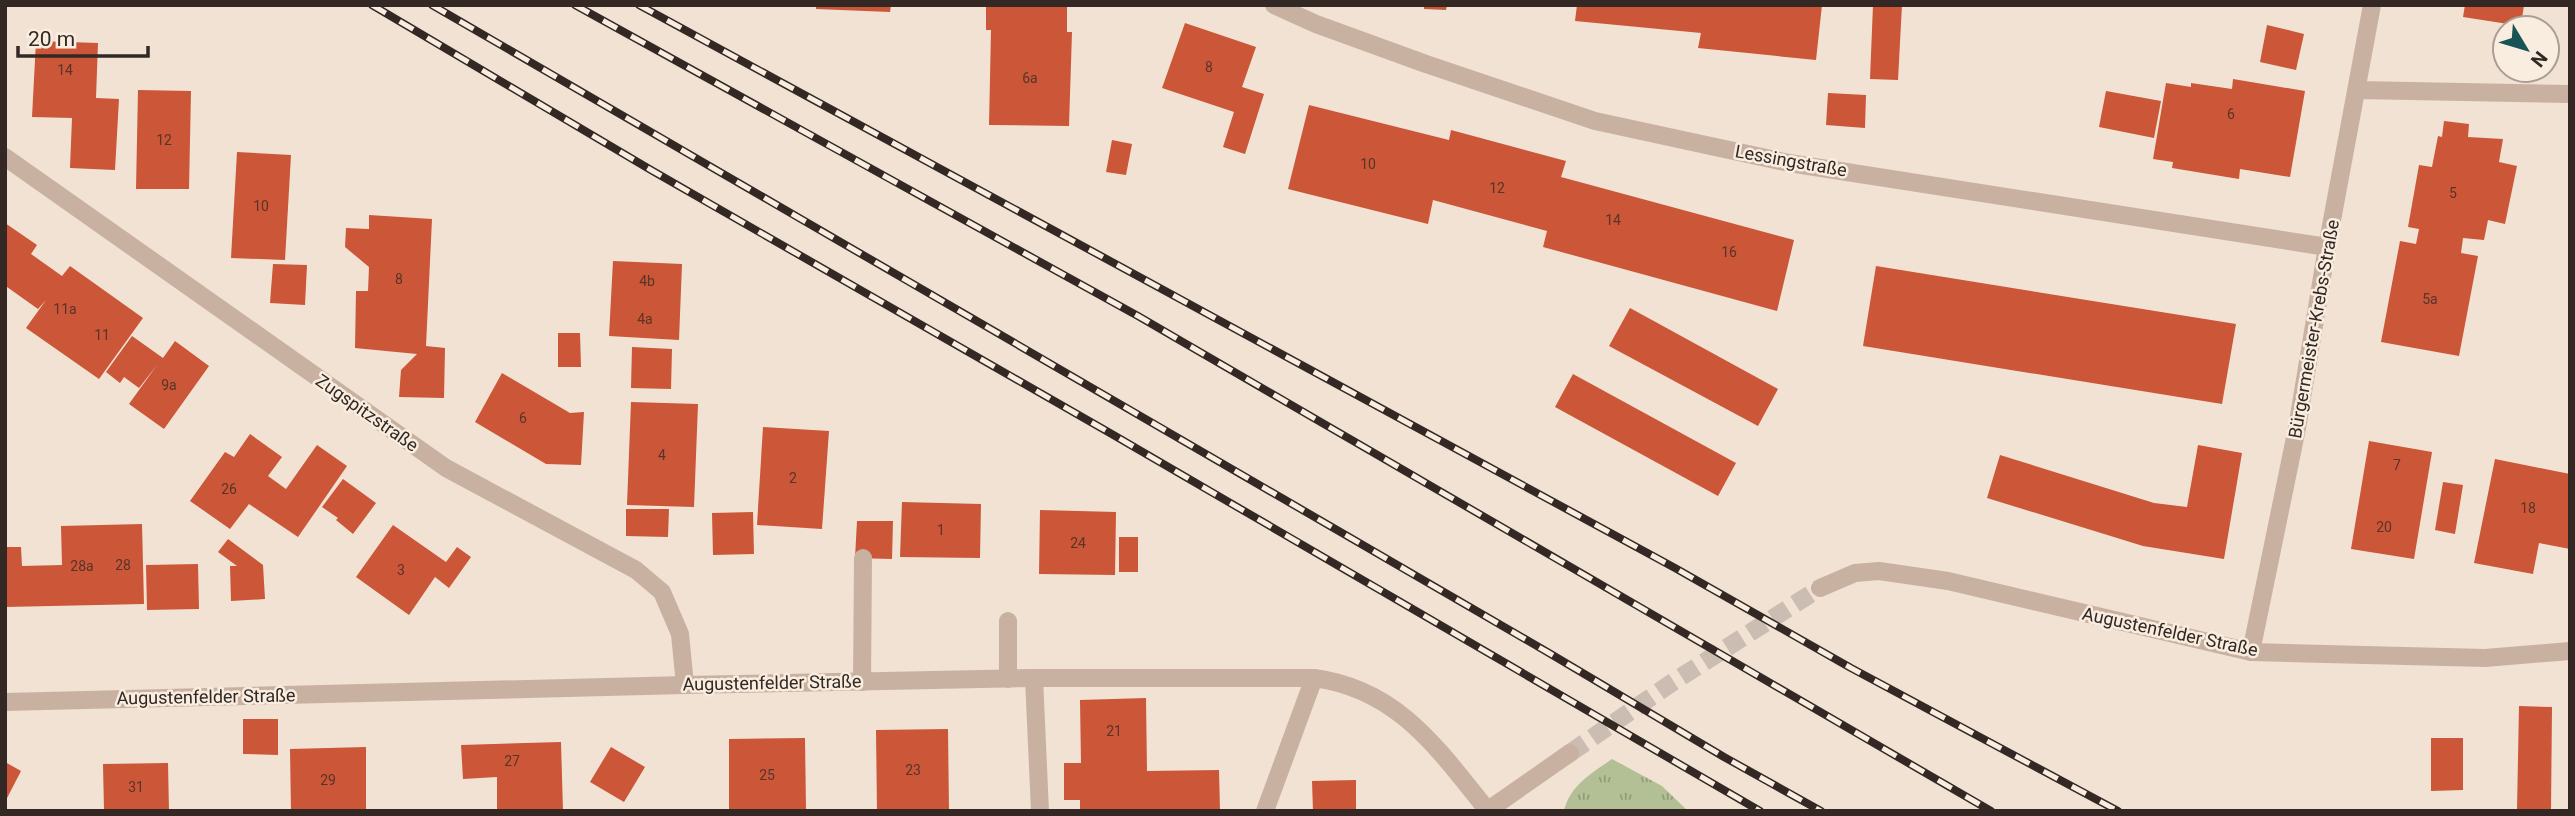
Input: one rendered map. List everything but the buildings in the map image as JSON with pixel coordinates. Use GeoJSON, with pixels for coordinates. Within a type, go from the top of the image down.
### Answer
{"type":"FeatureCollection","features":[{"type":"Feature","properties":{"kind":"street","name":"Lessingstraße"},"geometry":{"type":"LineString","coordinates":[[1273,5],[1414,60],[1595,121],[1789,163],[2327,247]]}},
{"type":"Feature","properties":{"kind":"street","name":"Bürgermeister-Krebs-Straße"},"geometry":{"type":"LineString","coordinates":[[2251,652],[2297,428],[2372,5]]}},
{"type":"Feature","properties":{"kind":"street"},"geometry":{"type":"LineString","coordinates":[[2357,90],[2570,94]]}},
{"type":"Feature","properties":{"kind":"street","name":"Zugspitzstraße"},"geometry":{"type":"LineString","coordinates":[[5,158],[446,468],[636,570],[662,592],[680,634],[685,685]]}},
{"type":"Feature","properties":{"kind":"street"},"geometry":{"type":"LineString","coordinates":[[862,682],[863,558]]}},
{"type":"Feature","properties":{"kind":"street","name":"Augustenfelder Straße"},"geometry":{"type":"LineString","coordinates":[[1820,588],[1856,573],[1879,571],[1948,581],[2251,652],[2485,658],[2570,651]]}},
{"type":"Feature","properties":{"kind":"street"},"geometry":{"type":"LineString","coordinates":[[1008,621],[1008,679]]}},
{"type":"Feature","properties":{"kind":"street"},"geometry":{"type":"LineString","coordinates":[[1034,678],[1040,811]]}},
{"type":"Feature","properties":{"kind":"street","name":"Augustenfelder Straße"},"geometry":{"type":"LineString","coordinates":[[5,702],[1034,678],[1314,678],[1332,680],[1357,688],[1383,700],[1409,719],[1427,736],[1488,811],[1570,753]]}},
{"type":"Feature","properties":{"kind":"street"},"geometry":{"type":"LineString","coordinates":[[1265,811],[1314,678]]}},
{"type":"Feature","properties":{"kind":"green space"},"geometry":{"type":"Polygon","coordinates":[[[1612,759],[1662,786],[1688,811],[1564,811],[1577,787],[1612,759]]]}},
{"type":"Feature","properties":{"kind":"tunnel"},"geometry":{"type":"LineString","coordinates":[[1570,753],[1673,682],[1820,588]]}},
{"type":"Feature","properties":{"kind":"railway"},"geometry":{"type":"LineString","coordinates":[[372,5],[651,170],[1760,811]]}},
{"type":"Feature","properties":{"kind":"railway"},"geometry":{"type":"LineString","coordinates":[[432,5],[1821,811]]}},
{"type":"Feature","properties":{"kind":"railway"},"geometry":{"type":"LineString","coordinates":[[575,5],[1138,316],[1991,811]]}},
{"type":"Feature","properties":{"kind":"railway"},"geometry":{"type":"LineString","coordinates":[[639,5],[1675,568],[1851,668],[2118,811]]}}]}
